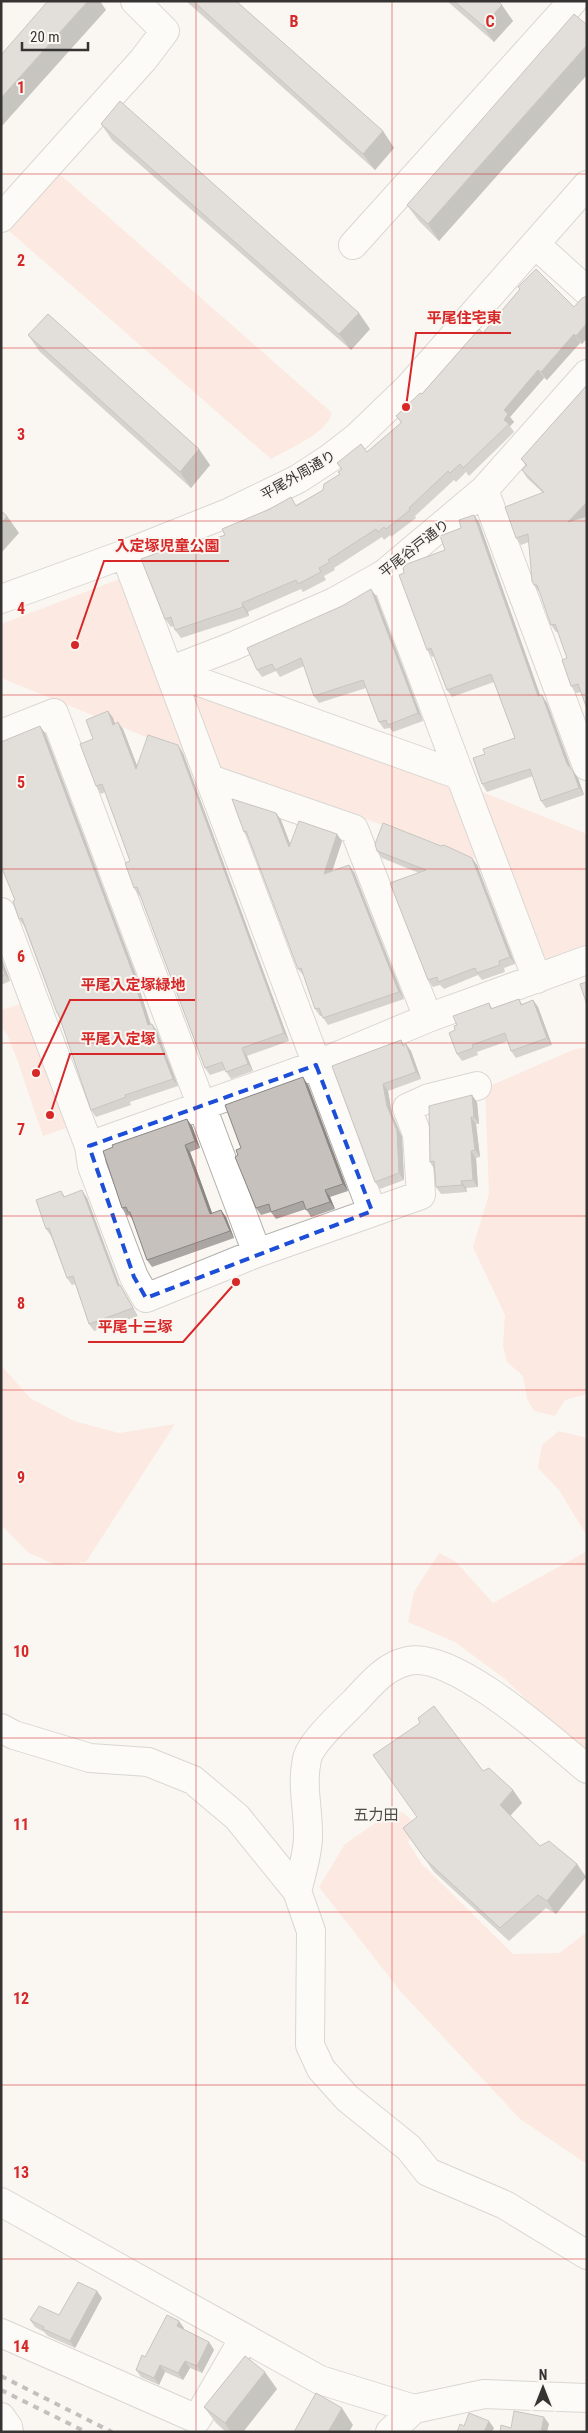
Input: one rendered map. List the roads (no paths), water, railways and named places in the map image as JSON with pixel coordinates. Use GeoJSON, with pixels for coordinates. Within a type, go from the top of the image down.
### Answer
{"type":"FeatureCollection","features":[{"type":"Feature","properties":{"kind":"street"},"geometry":{"type":"LineString","coordinates":[[1,218],[143,60],[165,31],[135,1]]}},
{"type":"Feature","properties":{"kind":"street"},"geometry":{"type":"LineString","coordinates":[[352,244],[573,1]]}},
{"type":"Feature","properties":{"kind":"street","name":"平尾外周通り"},"geometry":{"type":"LineString","coordinates":[[1,599],[125,554],[228,513],[298,479],[330,458],[357,437],[409,387],[587,185]]}},
{"type":"Feature","properties":{"kind":"street"},"geometry":{"type":"LineString","coordinates":[[535,244],[587,291]]}},
{"type":"Feature","properties":{"kind":"street","name":"平尾谷戸通り"},"geometry":{"type":"LineString","coordinates":[[169,671],[231,648],[334,602],[384,574],[484,490],[587,374]]}},
{"type":"Feature","properties":{"kind":"street"},"geometry":{"type":"LineString","coordinates":[[484,490],[587,766]]}},
{"type":"Feature","properties":{"kind":"street"},"geometry":{"type":"LineString","coordinates":[[125,554],[372,1211]]}},
{"type":"Feature","properties":{"kind":"street"},"geometry":{"type":"LineString","coordinates":[[384,574],[537,979]]}},
{"type":"Feature","properties":{"kind":"street"},"geometry":{"type":"LineString","coordinates":[[169,671],[459,775]]}},
{"type":"Feature","properties":{"kind":"street"},"geometry":{"type":"LineString","coordinates":[[1,734],[54,713],[257,1253]]}},
{"type":"Feature","properties":{"kind":"street"},"geometry":{"type":"LineString","coordinates":[[210,779],[354,830],[428,1018]]}},
{"type":"Feature","properties":{"kind":"street"},"geometry":{"type":"LineString","coordinates":[[1,912],[89,1146],[92,1166],[134,1277],[146,1298],[257,1253],[421,1195],[417,1134],[406,1108],[429,1098],[477,1086]]}},
{"type":"Feature","properties":{"kind":"street"},"geometry":{"type":"LineString","coordinates":[[89,1146],[316,1065],[428,1018],[587,960]]}},
{"type":"Feature","properties":{"kind":"street"},"geometry":{"type":"LineString","coordinates":[[297,1891],[305,1862],[308,1837],[304,1790],[307,1757],[325,1732],[385,1670],[409,1660],[426,1660],[453,1670],[531,1722],[587,1769]]}},
{"type":"Feature","properties":{"kind":"street"},"geometry":{"type":"LineString","coordinates":[[1,1728],[14,1735],[90,1758],[148,1762],[193,1780],[237,1818],[297,1891],[311,1932],[310,2045],[321,2069],[347,2098],[409,2148],[428,2172],[505,2205],[587,2255]]}},
{"type":"Feature","properties":{"kind":"street"},"geometry":{"type":"LineString","coordinates":[[1,2202],[320,2380],[414,2410]]}},
{"type":"Feature","properties":{"kind":"street"},"geometry":{"type":"LineString","coordinates":[[1,2333],[197,2419],[244,2338]]}},
{"type":"Feature","properties":{"kind":"street"},"geometry":{"type":"LineString","coordinates":[[390,2432],[414,2410],[484,2394],[584,2405]]}},
{"type":"Feature","properties":{"kind":"street"},"geometry":{"type":"LineString","coordinates":[[1,2417],[9,2432]]}},
{"type":"Feature","properties":{"kind":"railway"},"geometry":{"type":"LineString","coordinates":[[1,2376],[112,2432]]}},
{"type":"Feature","properties":{"kind":"railway"},"geometry":{"type":"LineString","coordinates":[[1,2390],[86,2432]]}},
{"type":"Feature","properties":{"kind":"place","name":"平尾住宅東"},"geometry":{"type":"Point","coordinates":[406,407]}},
{"type":"Feature","properties":{"kind":"place","name":"入定塚児童公園"},"geometry":{"type":"Point","coordinates":[75,645]}},
{"type":"Feature","properties":{"kind":"place","name":"平尾入定塚緑地"},"geometry":{"type":"Point","coordinates":[36,1073]}},
{"type":"Feature","properties":{"kind":"place","name":"平尾入定塚"},"geometry":{"type":"Point","coordinates":[50,1115]}},
{"type":"Feature","properties":{"kind":"place","name":"平尾十三塚"},"geometry":{"type":"Point","coordinates":[236,1282]}},
{"type":"Feature","properties":{"kind":"district","name":"五力田"},"geometry":{"type":"Point","coordinates":[376,1815]}}]}
